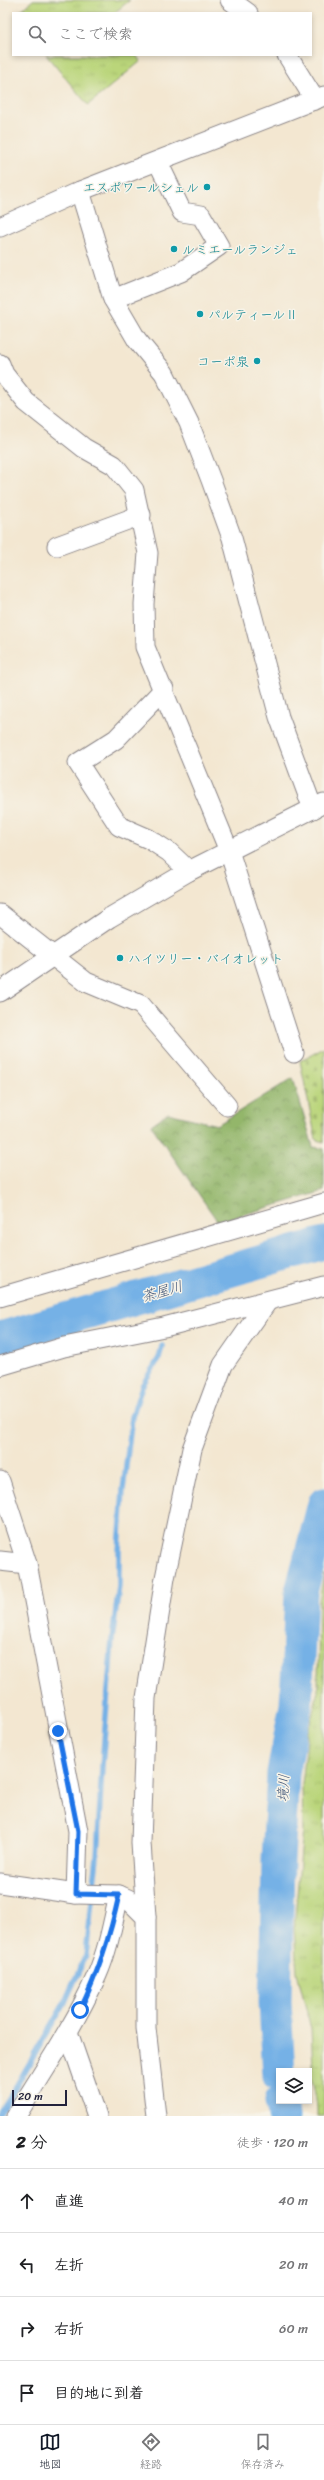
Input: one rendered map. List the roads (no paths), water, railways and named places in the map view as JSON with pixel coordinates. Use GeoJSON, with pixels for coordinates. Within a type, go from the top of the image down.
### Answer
{"type":"FeatureCollection","features":[{"type":"Feature","properties":{"kind":"street"},"geometry":{"type":"LineString","coordinates":[[230,0],[247,12]]}},
{"type":"Feature","properties":{"kind":"street"},"geometry":{"type":"LineString","coordinates":[[0,227],[80,191],[320,98],[287,56]]}},
{"type":"Feature","properties":{"kind":"street"},"geometry":{"type":"LineString","coordinates":[[113,299],[180,272],[219,246],[201,215],[182,212],[158,162]]}},
{"type":"Feature","properties":{"kind":"street"},"geometry":{"type":"LineString","coordinates":[[0,992],[109,918],[189,871],[319,806],[279,717],[232,538],[195,437],[164,373],[137,340],[113,299],[80,191]]}},
{"type":"Feature","properties":{"kind":"street"},"geometry":{"type":"LineString","coordinates":[[0,364],[4,374],[26,402],[84,448],[114,465],[134,490],[141,515],[148,553],[144,604],[145,647],[164,689],[230,850],[294,1053]]}},
{"type":"Feature","properties":{"kind":"street"},"geometry":{"type":"LineString","coordinates":[[57,546],[141,515]]}},
{"type":"Feature","properties":{"kind":"street"},"geometry":{"type":"LineString","coordinates":[[164,689],[116,739],[78,763],[119,826],[149,839],[169,852],[189,871]]}},
{"type":"Feature","properties":{"kind":"street"},"geometry":{"type":"LineString","coordinates":[[0,914],[86,982],[141,1005],[227,1106]]}},
{"type":"Feature","properties":{"kind":"street"},"geometry":{"type":"LineString","coordinates":[[0,1297],[324,1203]]}},
{"type":"Feature","properties":{"kind":"street"},"geometry":{"type":"LineString","coordinates":[[0,1366],[64,1347],[164,1327],[267,1302],[324,1286]]}},
{"type":"Feature","properties":{"kind":"street"},"geometry":{"type":"LineString","coordinates":[[156,2116],[146,2028],[144,1932],[146,1917],[141,1844],[146,1698],[165,1578],[192,1449],[220,1372],[236,1344],[267,1302]]}},
{"type":"Feature","properties":{"kind":"street"},"geometry":{"type":"LineString","coordinates":[[0,1481],[27,1564],[78,1831],[76,1894]]}},
{"type":"Feature","properties":{"kind":"street"},"geometry":{"type":"LineString","coordinates":[[0,1561],[27,1564]]}},
{"type":"Feature","properties":{"kind":"street"},"geometry":{"type":"LineString","coordinates":[[0,1883],[76,1894],[119,1895],[128,1899],[146,1917]]}},
{"type":"Feature","properties":{"kind":"street"},"geometry":{"type":"LineString","coordinates":[[16,2116],[68,2032],[98,1974],[111,1932],[119,1895]]}},
{"type":"Feature","properties":{"kind":"street"},"geometry":{"type":"LineString","coordinates":[[68,2032],[97,2116]]}},
{"type":"Feature","properties":{"kind":"waterway","name":"茶屋川"},"geometry":{"type":"LineString","coordinates":[[0,1338],[324,1243]]}},
{"type":"Feature","properties":{"kind":"waterway"},"geometry":{"type":"LineString","coordinates":[[148,1295],[152,1309]]}},
{"type":"Feature","properties":{"kind":"waterway"},"geometry":{"type":"LineString","coordinates":[[0,2114],[64,2004],[86,1955],[97,1857],[102,1766],[112,1640],[119,1586],[119,1551],[123,1490],[132,1417],[142,1386],[159,1358],[162,1346]]}},
{"type":"Feature","properties":{"kind":"waterway","name":"境川"},"geometry":{"type":"LineString","coordinates":[[279,2068],[275,2002],[278,1859],[283,1773],[296,1705],[301,1592],[324,1504]]}},
{"type":"Feature","properties":{"kind":"waterway","name":"境川"},"geometry":{"type":"LineString","coordinates":[[281,2104],[283,2116]]}},
{"type":"Feature","properties":{"kind":"place","name":"エスポワールシェル"},"geometry":{"type":"Point","coordinates":[207,187]}},
{"type":"Feature","properties":{"kind":"place","name":"ルミエールランジェ"},"geometry":{"type":"Point","coordinates":[174,249]}},
{"type":"Feature","properties":{"kind":"place","name":"パルティールⅡ"},"geometry":{"type":"Point","coordinates":[200,314]}},
{"type":"Feature","properties":{"kind":"place","name":"コーポ泉"},"geometry":{"type":"Point","coordinates":[257,361]}},
{"type":"Feature","properties":{"kind":"place","name":"ハイツリー・バイオレット"},"geometry":{"type":"Point","coordinates":[120,958]}}]}
